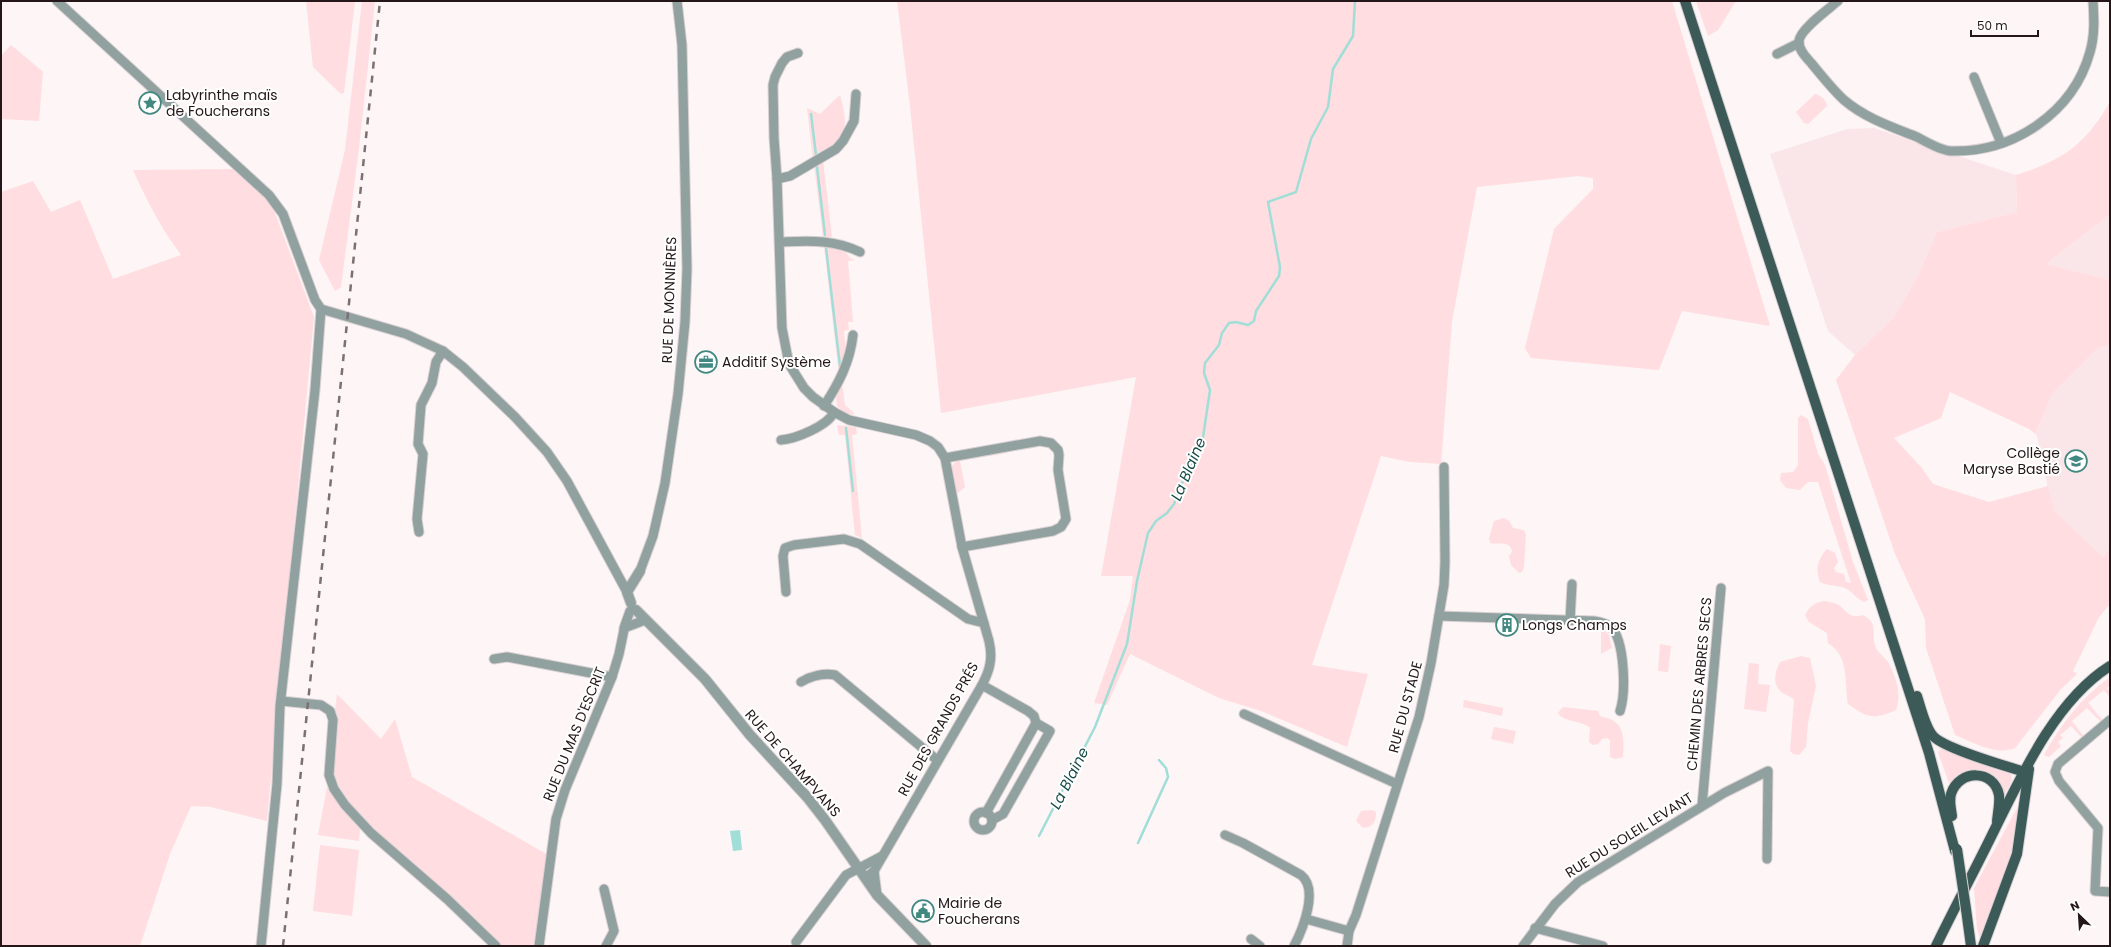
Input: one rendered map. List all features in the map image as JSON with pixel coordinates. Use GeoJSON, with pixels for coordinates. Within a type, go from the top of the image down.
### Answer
{"type":"FeatureCollection","features":[{"type":"Feature","properties":{"kind":"main road"},"geometry":{"type":"LineString","coordinates":[[1685,1],[1929,753],[1956,850]]}},
{"type":"Feature","properties":{"kind":"main road"},"geometry":{"type":"LineString","coordinates":[[1894,644],[1901,652],[1928,727],[1934,737],[1988,761],[2027,768]]}},
{"type":"Feature","properties":{"kind":"main road"},"geometry":{"type":"LineString","coordinates":[[1936,946],[1997,825],[2045,736],[2063,708],[2088,683],[2110,666]]}},
{"type":"Feature","properties":{"kind":"main road"},"geometry":{"type":"LineString","coordinates":[[1983,946],[2017,854],[2027,768]]}},
{"type":"Feature","properties":{"kind":"main road"},"geometry":{"type":"LineString","coordinates":[[1971,946],[1950,801],[1953,789],[1962,779],[1968,776],[1979,775],[1992,782],[1999,796],[1997,825]]}},
{"type":"Feature","properties":{"kind":"street"},"geometry":{"type":"LineString","coordinates":[[57,1],[256,182],[277,204],[288,226],[315,300],[321,308],[315,390],[281,701],[274,814],[261,946]]}},
{"type":"Feature","properties":{"kind":"street","name":"RUE DE MONNIÈRES"},"geometry":{"type":"LineString","coordinates":[[627,592],[638,573],[653,536],[665,482],[682,362],[687,269],[681,26],[677,1]]}},
{"type":"Feature","properties":{"kind":"street"},"geometry":{"type":"LineString","coordinates":[[1838,1],[1801,34],[1799,43],[1802,52],[1844,100],[1874,119],[1949,151],[2001,143],[2024,134],[2041,124],[2065,101],[2076,86],[2092,45],[2093,1]]}},
{"type":"Feature","properties":{"kind":"street"},"geometry":{"type":"LineString","coordinates":[[1777,54],[1799,43]]}},
{"type":"Feature","properties":{"kind":"street"},"geometry":{"type":"LineString","coordinates":[[781,440],[792,439],[820,425],[832,417],[834,412],[824,406],[804,388],[789,364],[782,328],[773,85],[782,63],[787,57],[798,53]]}},
{"type":"Feature","properties":{"kind":"street"},"geometry":{"type":"LineString","coordinates":[[1974,77],[2001,143]]}},
{"type":"Feature","properties":{"kind":"street"},"geometry":{"type":"LineString","coordinates":[[777,179],[790,176],[836,149],[843,141],[854,121],[856,94]]}},
{"type":"Feature","properties":{"kind":"street"},"geometry":{"type":"LineString","coordinates":[[780,242],[830,242],[844,244],[860,252]]}},
{"type":"Feature","properties":{"kind":"street","name":"RUE DE CHAMPVANS"},"geometry":{"type":"LineString","coordinates":[[321,308],[384,326],[443,351],[463,367],[495,397],[547,452],[567,480],[627,592],[633,607],[692,664],[750,735],[807,797],[859,867],[877,895],[924,943],[934,946]]}},
{"type":"Feature","properties":{"kind":"street"},"geometry":{"type":"LineString","coordinates":[[824,406],[837,386],[849,360],[853,335]]}},
{"type":"Feature","properties":{"kind":"street"},"geometry":{"type":"LineString","coordinates":[[419,532],[417,518],[423,454],[418,444],[421,405],[432,383],[436,362],[443,351]]}},
{"type":"Feature","properties":{"kind":"street","name":"RUE DES GRANDS PRÉS"},"geometry":{"type":"LineString","coordinates":[[834,412],[849,420],[916,435],[938,446],[945,458],[962,547],[992,656],[988,674],[982,685],[937,760],[874,871],[865,878]]}},
{"type":"Feature","properties":{"kind":"street"},"geometry":{"type":"LineString","coordinates":[[945,458],[1040,441],[1051,443],[1058,450],[1059,455],[1058,470],[1066,519],[1062,527],[1053,531],[962,547]]}},
{"type":"Feature","properties":{"kind":"street","name":"RUE DU STADE"},"geometry":{"type":"LineString","coordinates":[[1347,946],[1349,931],[1356,915],[1397,784],[1420,717],[1439,616],[1445,562],[1444,467]]}},
{"type":"Feature","properties":{"kind":"street"},"geometry":{"type":"LineString","coordinates":[[786,592],[783,556],[785,548],[794,545],[850,540],[860,544],[968,619],[984,623]]}},
{"type":"Feature","properties":{"kind":"street"},"geometry":{"type":"LineString","coordinates":[[618,577],[629,579],[638,573]]}},
{"type":"Feature","properties":{"kind":"street","name":"RUE DE MONNIÈRES"},"geometry":{"type":"LineString","coordinates":[[633,607],[638,573]]}},
{"type":"Feature","properties":{"kind":"street"},"geometry":{"type":"LineString","coordinates":[[1570,621],[1572,584]]}},
{"type":"Feature","properties":{"kind":"street","name":"CHEMIN DES ARBRES SECS"},"geometry":{"type":"LineString","coordinates":[[1702,806],[1721,588]]}},
{"type":"Feature","properties":{"kind":"street","name":"RUE DU MAS D'ESCRIT"},"geometry":{"type":"LineString","coordinates":[[539,946],[556,819],[565,790],[612,677],[619,654],[624,628],[633,607]]}},
{"type":"Feature","properties":{"kind":"street"},"geometry":{"type":"LineString","coordinates":[[1439,616],[1603,623],[1613,630],[1624,670],[1624,687],[1620,711]]}},
{"type":"Feature","properties":{"kind":"street"},"geometry":{"type":"LineString","coordinates":[[624,628],[645,620]]}},
{"type":"Feature","properties":{"kind":"street"},"geometry":{"type":"LineString","coordinates":[[494,659],[507,657],[612,677]]}},
{"type":"Feature","properties":{"kind":"street"},"geometry":{"type":"LineString","coordinates":[[801,682],[809,677],[826,674],[835,675],[937,760]]}},
{"type":"Feature","properties":{"kind":"street"},"geometry":{"type":"LineString","coordinates":[[982,685],[1028,711],[1034,716],[1036,723],[989,816],[1003,814],[1050,731],[1036,723]]}},
{"type":"Feature","properties":{"kind":"street"},"geometry":{"type":"LineString","coordinates":[[281,701],[321,705],[330,711],[333,720],[329,776],[334,789],[345,805],[371,833],[447,899],[496,946]]}},
{"type":"Feature","properties":{"kind":"street"},"geometry":{"type":"LineString","coordinates":[[1244,714],[1376,776],[1397,784]]}},
{"type":"Feature","properties":{"kind":"street"},"geometry":{"type":"LineString","coordinates":[[2110,720],[2058,764],[2055,772],[2059,781],[2098,828],[2095,891],[2110,892]]}},
{"type":"Feature","properties":{"kind":"street","name":"RUE DU SOLEIL LEVANT"},"geometry":{"type":"LineString","coordinates":[[1524,946],[1535,928],[1555,904],[1578,882],[1729,790],[1768,771],[1767,859]]}},
{"type":"Feature","properties":{"kind":"street"},"geometry":{"type":"LineString","coordinates":[[1224,835],[1243,843],[1305,878],[1310,890],[1306,919],[1294,946]]}},
{"type":"Feature","properties":{"kind":"street"},"geometry":{"type":"LineString","coordinates":[[796,942],[846,875],[882,856]]}},
{"type":"Feature","properties":{"kind":"street"},"geometry":{"type":"LineString","coordinates":[[874,871],[877,895]]}},
{"type":"Feature","properties":{"kind":"street"},"geometry":{"type":"LineString","coordinates":[[604,889],[614,931],[606,946]]}},
{"type":"Feature","properties":{"kind":"street"},"geometry":{"type":"LineString","coordinates":[[1306,919],[1349,931]]}},
{"type":"Feature","properties":{"kind":"street"},"geometry":{"type":"LineString","coordinates":[[1535,928],[1548,933],[1603,946]]}},
{"type":"Feature","properties":{"kind":"street"},"geometry":{"type":"LineString","coordinates":[[1251,939],[1260,946]]}},
{"type":"Feature","properties":{"kind":"shaded area"},"geometry":{"type":"Polygon","coordinates":[[[306,1],[355,1],[344,93],[341,94],[313,67],[306,1]]]}},
{"type":"Feature","properties":{"kind":"shaded area"},"geometry":{"type":"Polygon","coordinates":[[[362,1],[375,1],[359,148],[341,287],[335,291],[319,260],[345,150],[362,1]]]}},
{"type":"Feature","properties":{"kind":"shaded area"},"geometry":{"type":"Polygon","coordinates":[[[897,1],[1672,1],[1770,326],[1682,311],[1659,370],[1531,358],[1525,348],[1554,229],[1593,189],[1593,178],[1578,176],[1477,187],[1452,321],[1441,464],[1410,462],[1381,456],[1312,665],[1368,674],[1347,747],[1261,711],[1219,698],[1130,654],[1107,705],[1094,703],[1130,600],[1133,576],[1101,576],[1136,377],[941,413],[910,106],[897,1]]]}},
{"type":"Feature","properties":{"kind":"shaded area"},"geometry":{"type":"Polygon","coordinates":[[[1696,1],[1736,1],[1718,30],[1708,36],[1696,1]]]}},
{"type":"Feature","properties":{"kind":"shaded area"},"geometry":{"type":"Polygon","coordinates":[[[11,45],[43,72],[39,121],[1,119],[1,56],[11,45]]]}},
{"type":"Feature","properties":{"kind":"shaded area"},"geometry":{"type":"Polygon","coordinates":[[[1815,94],[1823,98],[1827,106],[1808,124],[1804,123],[1796,112],[1815,94]]]}},
{"type":"Feature","properties":{"kind":"shaded area"},"geometry":{"type":"Polygon","coordinates":[[[840,95],[845,119],[842,134],[832,146],[813,160],[807,108],[820,114],[840,95]]]}},
{"type":"Feature","properties":{"kind":"shaded area"},"geometry":{"type":"Polygon","coordinates":[[[2110,102],[2110,214],[2046,264],[2110,280],[2110,344],[2097,349],[2052,394],[2036,432],[2037,435],[2029,429],[1950,392],[1941,418],[1894,438],[1921,467],[1933,484],[1989,502],[2048,486],[2054,511],[2103,557],[2110,549],[2110,604],[2099,617],[2073,671],[2077,674],[2061,689],[2015,748],[2007,750],[1992,749],[1955,735],[1926,648],[1925,619],[1895,554],[1836,380],[1855,355],[1894,317],[1917,278],[1937,232],[2017,212],[2016,175],[2060,157],[2071,149],[2082,140],[2101,117],[2110,102]]]}},
{"type":"Feature","properties":{"kind":"shaded area"},"geometry":{"type":"Polygon","coordinates":[[[1874,128],[2016,175],[2017,212],[1937,232],[1917,278],[1894,317],[1855,355],[1828,331],[1770,154],[1847,129],[1874,128]]]}},
{"type":"Feature","properties":{"kind":"shaded area"},"geometry":{"type":"Polygon","coordinates":[[[823,160],[832,237],[823,237],[814,165],[823,160]]]}},
{"type":"Feature","properties":{"kind":"shaded area"},"geometry":{"type":"Polygon","coordinates":[[[235,169],[272,205],[314,317],[267,821],[211,807],[191,806],[170,854],[140,946],[1,946],[1,192],[33,181],[51,212],[80,200],[113,279],[181,255],[155,214],[133,170],[235,169]]]}},
{"type":"Feature","properties":{"kind":"shaded area"},"geometry":{"type":"Polygon","coordinates":[[[2110,214],[2110,280],[2046,264],[2110,214]]]}},
{"type":"Feature","properties":{"kind":"shaded area"},"geometry":{"type":"Polygon","coordinates":[[[815,244],[844,250],[850,258],[855,260],[848,261],[853,322],[848,322],[849,330],[844,331],[846,354],[839,375],[824,246],[814,246],[815,244]]]}},
{"type":"Feature","properties":{"kind":"shaded area","name":"Collège Maryse Bastié"},"geometry":{"type":"Polygon","coordinates":[[[2110,344],[2110,549],[2103,557],[2053,511],[2036,432],[2052,394],[2097,349],[2110,344]]]}},
{"type":"Feature","properties":{"kind":"shaded area"},"geometry":{"type":"Polygon","coordinates":[[[842,384],[845,405],[854,413],[853,415],[843,412],[837,406],[836,398],[842,384]]]}},
{"type":"Feature","properties":{"kind":"shaded area"},"geometry":{"type":"Polygon","coordinates":[[[1801,415],[1808,419],[1818,454],[1825,465],[1853,562],[1868,600],[1864,602],[1845,588],[1820,582],[1818,577],[1818,564],[1827,549],[1835,553],[1838,562],[1834,568],[1836,572],[1844,574],[1846,582],[1851,583],[1818,482],[1808,482],[1800,490],[1786,488],[1780,480],[1781,473],[1793,472],[1798,465],[1798,418],[1801,415]]]}},
{"type":"Feature","properties":{"kind":"shaded area"},"geometry":{"type":"Polygon","coordinates":[[[837,425],[856,427],[857,434],[852,435],[862,538],[855,535],[845,435],[839,435],[837,425]]]}},
{"type":"Feature","properties":{"kind":"shaded area"},"geometry":{"type":"Polygon","coordinates":[[[1007,451],[1007,453],[960,461],[965,487],[958,493],[954,492],[951,467],[958,459],[1007,451]]]}},
{"type":"Feature","properties":{"kind":"shaded area"},"geometry":{"type":"Polygon","coordinates":[[[1504,518],[1509,521],[1513,528],[1524,530],[1526,535],[1524,567],[1522,572],[1519,573],[1511,565],[1509,556],[1512,552],[1511,548],[1507,544],[1490,543],[1489,538],[1494,521],[1504,518]]]}},
{"type":"Feature","properties":{"kind":"shaded area"},"geometry":{"type":"Polygon","coordinates":[[[1824,601],[1838,605],[1853,616],[1863,615],[1868,618],[1873,625],[1874,640],[1878,652],[1888,662],[1896,680],[1898,704],[1896,710],[1882,715],[1871,716],[1860,712],[1848,704],[1845,670],[1840,655],[1828,643],[1827,633],[1809,622],[1805,615],[1813,605],[1824,601]]]}},
{"type":"Feature","properties":{"kind":"shaded area"},"geometry":{"type":"Polygon","coordinates":[[[1604,629],[1609,635],[1612,648],[1601,654],[1601,632],[1604,629]]]}},
{"type":"Feature","properties":{"kind":"shaded area"},"geometry":{"type":"Polygon","coordinates":[[[1660,644],[1671,646],[1668,672],[1658,671],[1660,644]]]}},
{"type":"Feature","properties":{"kind":"shaded area"},"geometry":{"type":"Polygon","coordinates":[[[1801,656],[1810,658],[1816,686],[1808,723],[1806,747],[1799,755],[1793,754],[1790,751],[1794,700],[1778,689],[1775,677],[1780,662],[1801,656]]]}},
{"type":"Feature","properties":{"kind":"shaded area"},"geometry":{"type":"Polygon","coordinates":[[[1749,663],[1759,664],[1758,684],[1770,685],[1766,712],[1744,709],[1749,663]]]}},
{"type":"Feature","properties":{"kind":"shaded area"},"geometry":{"type":"Polygon","coordinates":[[[2110,677],[2110,685],[2107,688],[2110,692],[2110,697],[2104,690],[2088,703],[2104,722],[2102,723],[2087,708],[2072,721],[2084,737],[2082,738],[2071,726],[2060,735],[2063,738],[2058,742],[2061,746],[2049,757],[2044,755],[2072,712],[2110,677]]]}},
{"type":"Feature","properties":{"kind":"shaded area"},"geometry":{"type":"Polygon","coordinates":[[[337,694],[381,739],[395,719],[412,777],[548,855],[534,946],[502,946],[378,834],[326,779],[337,694]]]}},
{"type":"Feature","properties":{"kind":"shaded area"},"geometry":{"type":"Polygon","coordinates":[[[1464,700],[1503,708],[1502,716],[1463,707],[1464,700]]]}},
{"type":"Feature","properties":{"kind":"shaded area"},"geometry":{"type":"Polygon","coordinates":[[[1563,707],[1598,711],[1600,716],[1611,719],[1616,723],[1623,736],[1623,757],[1615,759],[1610,757],[1610,740],[1607,738],[1602,739],[1598,744],[1593,745],[1589,742],[1590,728],[1587,725],[1561,716],[1558,713],[1563,707]]]}},
{"type":"Feature","properties":{"kind":"shaded area"},"geometry":{"type":"Polygon","coordinates":[[[1494,727],[1516,731],[1513,744],[1491,739],[1494,727]]]}},
{"type":"Feature","properties":{"kind":"shaded area"},"geometry":{"type":"Polygon","coordinates":[[[1942,748],[2011,774],[2012,780],[2005,794],[2003,794],[1991,777],[1982,771],[1970,771],[1962,774],[1949,783],[1938,752],[1942,748]]]}},
{"type":"Feature","properties":{"kind":"shaded area"},"geometry":{"type":"Polygon","coordinates":[[[327,787],[360,829],[359,841],[318,835],[327,787]]]}},
{"type":"Feature","properties":{"kind":"shaded area"},"geometry":{"type":"Polygon","coordinates":[[[2020,809],[2015,845],[2009,865],[1980,939],[1977,929],[1974,888],[2016,810],[2020,809]]]}},
{"type":"Feature","properties":{"kind":"shaded area"},"geometry":{"type":"Polygon","coordinates":[[[1372,810],[1376,812],[1375,821],[1372,825],[1363,828],[1356,821],[1361,811],[1372,810]]]}},
{"type":"Feature","properties":{"kind":"shaded area"},"geometry":{"type":"Polygon","coordinates":[[[320,845],[359,850],[352,916],[313,911],[320,845]]]}},
{"type":"Feature","properties":{"kind":"water"},"geometry":{"type":"Polygon","coordinates":[[[740,830],[742,850],[733,851],[730,831],[740,830]]]}},
{"type":"Feature","properties":{"kind":"waterway","name":"La Blaine"},"geometry":{"type":"LineString","coordinates":[[1039,836],[1095,727],[1127,644],[1137,581],[1148,533],[1156,521],[1167,513],[1174,504],[1179,489],[1202,444],[1210,390],[1204,373],[1205,363],[1219,345],[1222,333],[1229,323],[1236,322],[1248,325],[1254,321],[1256,311],[1279,276],[1280,267],[1268,202],[1296,192],[1311,139],[1328,107],[1333,69],[1353,36],[1355,1]]}},
{"type":"Feature","properties":{"kind":"waterway"},"geometry":{"type":"LineString","coordinates":[[811,114],[816,155]]}},
{"type":"Feature","properties":{"kind":"waterway"},"geometry":{"type":"LineString","coordinates":[[817,167],[825,235]]}},
{"type":"Feature","properties":{"kind":"waterway"},"geometry":{"type":"LineString","coordinates":[[826,248],[840,366]]}},
{"type":"Feature","properties":{"kind":"waterway"},"geometry":{"type":"LineString","coordinates":[[846,428],[853,491]]}},
{"type":"Feature","properties":{"kind":"waterway","name":"La Blaine"},"geometry":{"type":"LineString","coordinates":[[1138,843],[1168,777],[1166,768],[1159,760]]}},
{"type":"Feature","properties":{"kind":"railway"},"geometry":{"type":"LineString","coordinates":[[283,946],[380,1]]}},
{"type":"Feature","properties":{"kind":"place","name":"Labyrinthe maïs de Foucherans"},"geometry":{"type":"Point","coordinates":[150,103]}},
{"type":"Feature","properties":{"kind":"place","name":"Additif Système"},"geometry":{"type":"Point","coordinates":[706,362]}},
{"type":"Feature","properties":{"kind":"place","name":"Collège Maryse Bastié"},"geometry":{"type":"Point","coordinates":[2076,461]}},
{"type":"Feature","properties":{"kind":"place","name":"Longs Champs"},"geometry":{"type":"Point","coordinates":[1507,625]}},
{"type":"Feature","properties":{"kind":"place","name":"Mairie de Foucherans"},"geometry":{"type":"Point","coordinates":[923,911]}}]}
